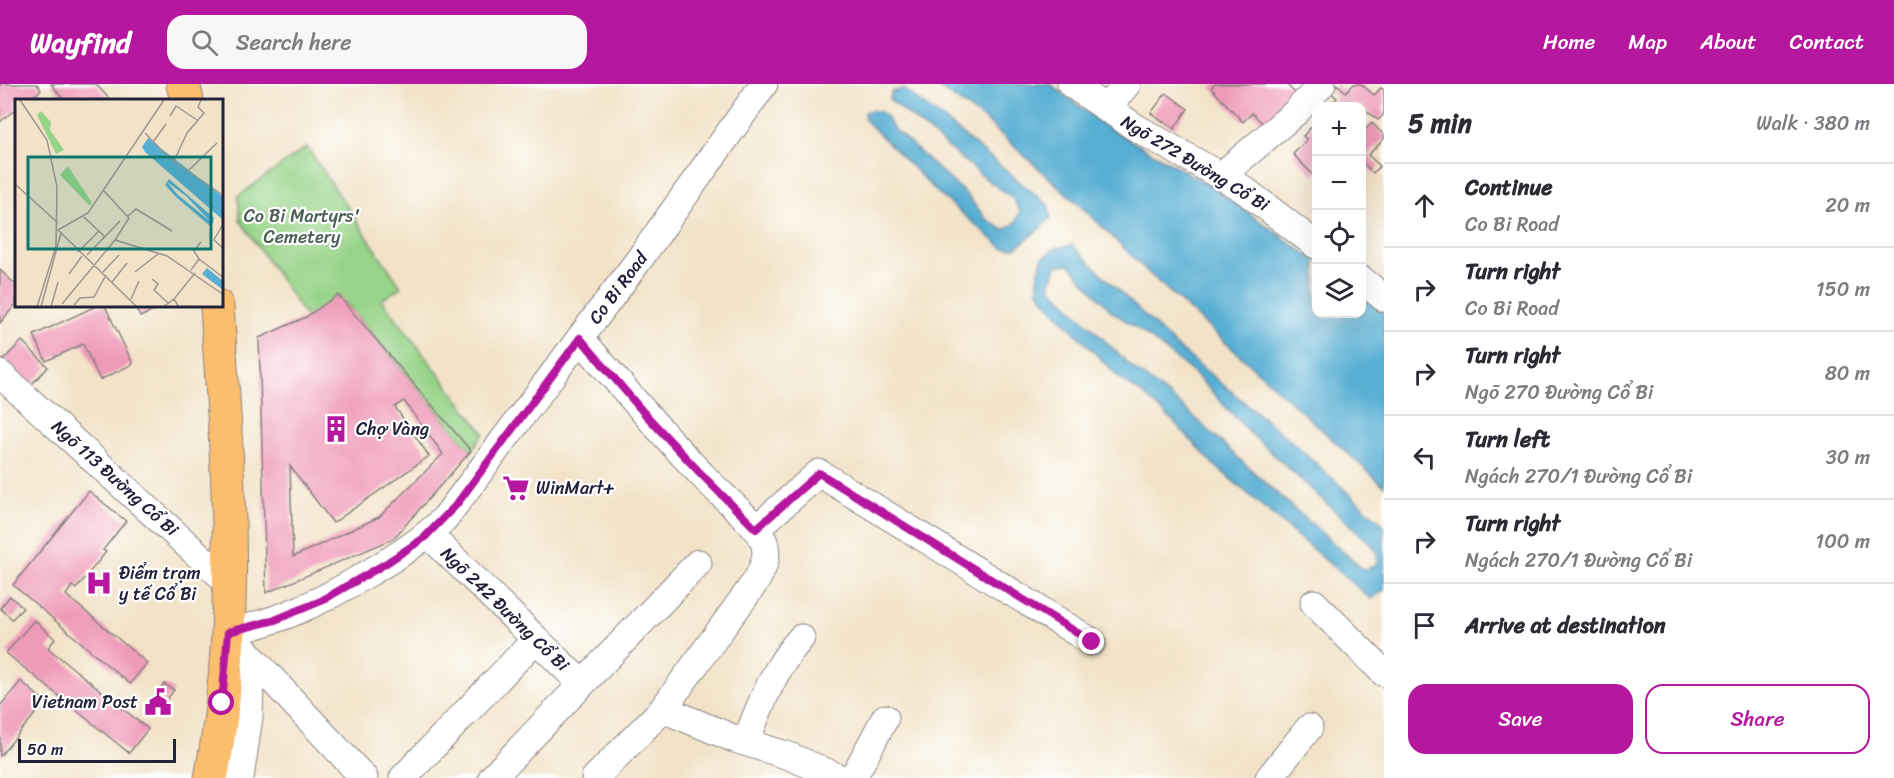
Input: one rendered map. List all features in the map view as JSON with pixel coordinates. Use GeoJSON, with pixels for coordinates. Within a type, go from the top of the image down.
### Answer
{"type":"FeatureCollection","features":[{"type":"Feature","properties":{"kind":"main road"},"geometry":{"type":"LineString","coordinates":[[183,84],[187,99]]}},
{"type":"Feature","properties":{"kind":"main road"},"geometry":{"type":"LineString","coordinates":[[211,778],[222,703],[228,632],[229,583],[227,470],[217,308]]}},
{"type":"Feature","properties":{"kind":"street","name":"Co Bi Road"},"geometry":{"type":"LineString","coordinates":[[228,632],[275,620],[321,601],[385,564],[428,534],[456,505],[638,261],[764,84]]}},
{"type":"Feature","properties":{"kind":"street","name":"Ngõ 272 Đường Cổ Bi"},"geometry":{"type":"LineString","coordinates":[[1071,84],[1106,109],[1222,175],[1312,241]]}},
{"type":"Feature","properties":{"kind":"street"},"geometry":{"type":"LineString","coordinates":[[1106,109],[1128,84]]}},
{"type":"Feature","properties":{"kind":"street"},"geometry":{"type":"LineString","coordinates":[[1222,175],[1296,112],[1322,84]]}},
{"type":"Feature","properties":{"kind":"street"},"geometry":{"type":"LineString","coordinates":[[1366,283],[1384,298]]}},
{"type":"Feature","properties":{"kind":"street"},"geometry":{"type":"LineString","coordinates":[[580,338],[651,421],[756,529],[763,539],[766,551],[761,573],[663,709],[594,778]]}},
{"type":"Feature","properties":{"kind":"street","name":"Ngõ 113 Đường Cổ Bi"},"geometry":{"type":"LineString","coordinates":[[0,374],[229,583]]}},
{"type":"Feature","properties":{"kind":"street"},"geometry":{"type":"LineString","coordinates":[[756,529],[819,473],[1092,642]]}},
{"type":"Feature","properties":{"kind":"street","name":"Ngõ 242 Đường Cổ Bi"},"geometry":{"type":"LineString","coordinates":[[428,534],[582,684]]}},
{"type":"Feature","properties":{"kind":"street"},"geometry":{"type":"LineString","coordinates":[[492,778],[698,563]]}},
{"type":"Feature","properties":{"kind":"street"},"geometry":{"type":"LineString","coordinates":[[1314,603],[1384,673]]}},
{"type":"Feature","properties":{"kind":"street"},"geometry":{"type":"LineString","coordinates":[[228,632],[364,778]]}},
{"type":"Feature","properties":{"kind":"street"},"geometry":{"type":"LineString","coordinates":[[746,742],[761,703],[778,669],[788,652],[801,638]]}},
{"type":"Feature","properties":{"kind":"street"},"geometry":{"type":"LineString","coordinates":[[403,778],[536,639]]}},
{"type":"Feature","properties":{"kind":"street"},"geometry":{"type":"LineString","coordinates":[[240,778],[249,717],[251,657]]}},
{"type":"Feature","properties":{"kind":"street"},"geometry":{"type":"LineString","coordinates":[[663,709],[746,742],[789,756],[840,778]]}},
{"type":"Feature","properties":{"kind":"street"},"geometry":{"type":"LineString","coordinates":[[853,778],[885,718]]}},
{"type":"Feature","properties":{"kind":"street"},"geometry":{"type":"LineString","coordinates":[[1269,778],[1309,728]]}},
{"type":"Feature","properties":{"kind":"green space","name":"Co Bi Martyrs' Cemetery"},"geometry":{"type":"Polygon","coordinates":[[[307,147],[401,287],[382,300],[484,433],[471,451],[339,295],[306,317],[240,220],[238,196],[307,147]]]}},
{"type":"Feature","properties":{"kind":"water"},"geometry":{"type":"Polygon","coordinates":[[[934,84],[1050,84],[1107,127],[1212,187],[1312,258],[1312,318],[1366,318],[1366,297],[1384,311],[1384,486],[1153,277],[1086,211],[986,121],[934,84]]]}},
{"type":"Feature","properties":{"kind":"water"},"geometry":{"type":"Polygon","coordinates":[[[903,89],[946,121],[1048,205],[1051,218],[1015,248],[1003,248],[938,193],[865,120],[864,112],[875,110],[882,112],[893,128],[967,195],[986,219],[1004,230],[1016,222],[1020,211],[1013,198],[990,182],[889,99],[892,92],[903,89]]]}},
{"type":"Feature","properties":{"kind":"water"},"geometry":{"type":"Polygon","coordinates":[[[1072,245],[1175,345],[1291,441],[1384,525],[1384,590],[1371,599],[1213,464],[1175,423],[1143,394],[1121,380],[1052,309],[1038,291],[1038,275],[1042,259],[1055,248],[1072,245]],[[1069,264],[1056,266],[1050,287],[1134,369],[1181,405],[1365,571],[1377,563],[1377,552],[1372,545],[1249,432],[1196,375],[1142,332],[1111,311],[1069,264]]]}},
{"type":"Feature","properties":{"kind":"building"},"geometry":{"type":"Polygon","coordinates":[[[0,84],[37,84],[41,90],[29,99],[15,99],[15,110],[0,122],[0,84]]]}},
{"type":"Feature","properties":{"kind":"building"},"geometry":{"type":"Polygon","coordinates":[[[51,84],[96,84],[109,99],[63,99],[51,84]]]}},
{"type":"Feature","properties":{"kind":"building"},"geometry":{"type":"Polygon","coordinates":[[[1215,84],[1286,84],[1302,100],[1270,131],[1252,113],[1243,122],[1211,88],[1215,84]]]}},
{"type":"Feature","properties":{"kind":"building"},"geometry":{"type":"Polygon","coordinates":[[[1337,84],[1346,92],[1354,84],[1361,84],[1374,95],[1381,88],[1384,90],[1384,114],[1378,120],[1366,110],[1366,102],[1333,102],[1337,98],[1330,92],[1337,84]]]}},
{"type":"Feature","properties":{"kind":"building"},"geometry":{"type":"Polygon","coordinates":[[[1166,93],[1188,109],[1174,129],[1151,113],[1166,93]]]}},
{"type":"Feature","properties":{"kind":"building"},"geometry":{"type":"Polygon","coordinates":[[[1372,123],[1384,135],[1384,139],[1368,155],[1380,166],[1373,173],[1366,166],[1366,129],[1372,123]]]}},
{"type":"Feature","properties":{"kind":"building"},"geometry":{"type":"Polygon","coordinates":[[[1312,126],[1312,174],[1293,154],[1307,140],[1303,136],[1312,126]]]}},
{"type":"Feature","properties":{"kind":"building"},"geometry":{"type":"Polygon","coordinates":[[[0,270],[15,284],[15,305],[0,323],[0,270]]]}},
{"type":"Feature","properties":{"kind":"building","name":"Chợ Vàng"},"geometry":{"type":"Polygon","coordinates":[[[338,295],[471,451],[393,539],[266,593],[259,338],[306,317],[338,295]],[[404,401],[395,407],[429,456],[333,523],[290,466],[293,557],[379,517],[443,454],[404,401]]]}},
{"type":"Feature","properties":{"kind":"building"},"geometry":{"type":"Polygon","coordinates":[[[92,308],[106,308],[133,364],[100,380],[83,344],[46,361],[34,335],[92,308]]]}},
{"type":"Feature","properties":{"kind":"building"},"geometry":{"type":"Polygon","coordinates":[[[136,308],[159,308],[140,317],[136,308]]]}},
{"type":"Feature","properties":{"kind":"building"},"geometry":{"type":"Polygon","coordinates":[[[22,341],[48,367],[30,386],[3,360],[22,341]]]}},
{"type":"Feature","properties":{"kind":"building"},"geometry":{"type":"Polygon","coordinates":[[[89,491],[126,521],[103,550],[106,552],[76,589],[72,586],[66,595],[147,663],[130,684],[13,585],[89,491]]]}},
{"type":"Feature","properties":{"kind":"building"},"geometry":{"type":"Polygon","coordinates":[[[10,596],[23,608],[12,619],[0,608],[10,596]]]}},
{"type":"Feature","properties":{"kind":"building"},"geometry":{"type":"Polygon","coordinates":[[[34,620],[55,639],[48,648],[148,729],[129,753],[6,653],[34,620]]]}},
{"type":"Feature","properties":{"kind":"building"},"geometry":{"type":"Polygon","coordinates":[[[21,681],[45,702],[0,756],[0,706],[21,681]]]}},
{"type":"Feature","properties":{"kind":"building"},"geometry":{"type":"Polygon","coordinates":[[[164,684],[174,690],[160,709],[151,703],[164,684]]]}},
{"type":"Feature","properties":{"kind":"place","name":"Chợ Vàng"},"geometry":{"type":"Point","coordinates":[336,429]}},
{"type":"Feature","properties":{"kind":"place","name":"WinMart+"},"geometry":{"type":"Point","coordinates":[516,488]}},
{"type":"Feature","properties":{"kind":"place","name":"Điểm trạm y tế Cổ Bi"},"geometry":{"type":"Point","coordinates":[99,583]}},
{"type":"Feature","properties":{"kind":"place","name":"Vietnam Post"},"geometry":{"type":"Point","coordinates":[158,702]}},
{"type":"Feature","properties":{"kind":"route"},"geometry":{"type":"LineString","coordinates":[[222,703],[228,632],[275,620],[321,601],[385,564],[424,538],[456,505],[580,338],[644,413],[756,529],[819,473],[1092,642]]}}]}
